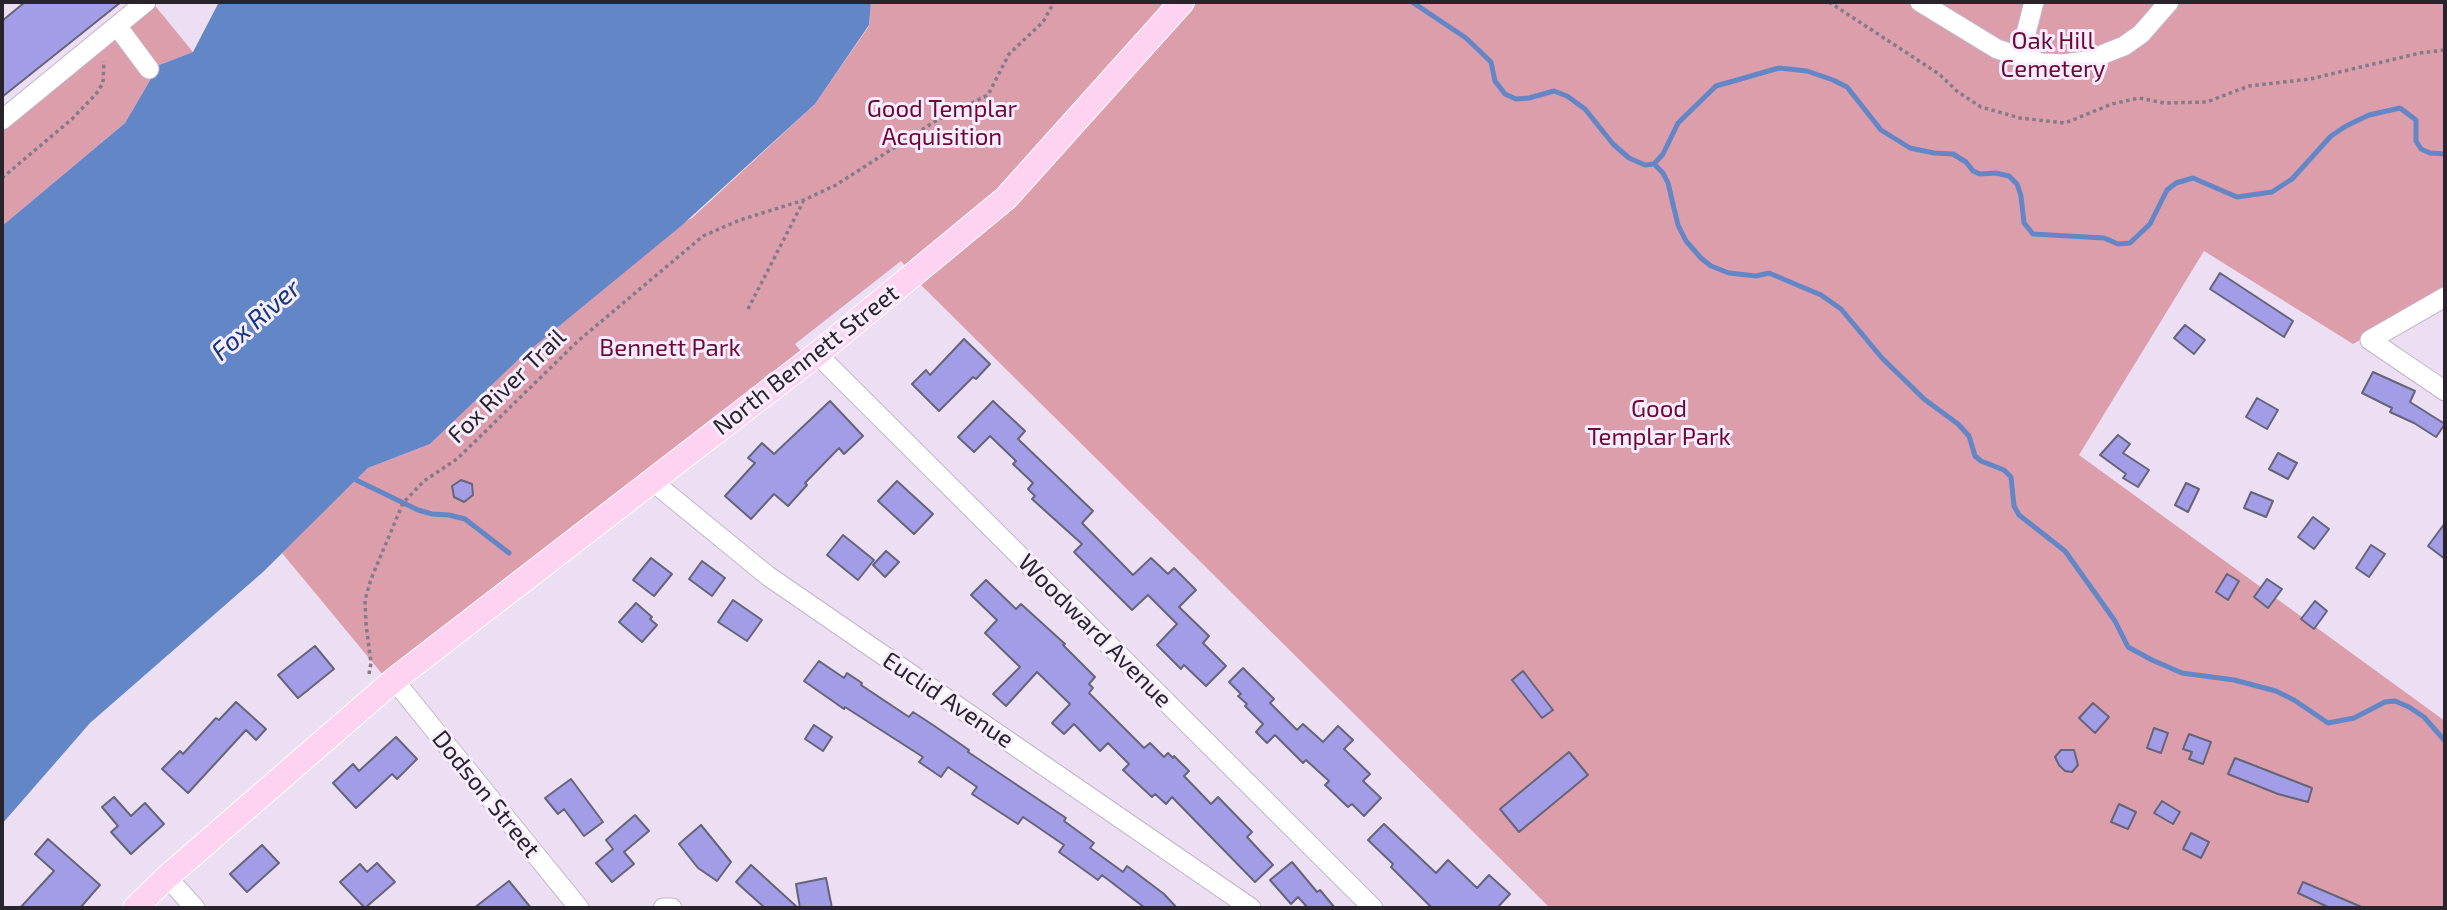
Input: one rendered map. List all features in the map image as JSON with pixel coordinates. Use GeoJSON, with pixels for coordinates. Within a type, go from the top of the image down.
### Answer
{"type":"FeatureCollection","features":[{"type":"Feature","properties":{"kind":"main road","name":"North Bennett Street"},"geometry":{"type":"LineString","coordinates":[[135,908],[167,877],[394,680],[817,354],[1006,198],[1182,2]]}},
{"type":"Feature","properties":{"kind":"street"},"geometry":{"type":"LineString","coordinates":[[2,120],[146,2]]}},
{"type":"Feature","properties":{"kind":"street"},"geometry":{"type":"LineString","coordinates":[[1920,2],[1986,43],[2042,63],[2064,64],[2085,61],[2124,46],[2141,34],[2169,2]]}},
{"type":"Feature","properties":{"kind":"street"},"geometry":{"type":"LineString","coordinates":[[2020,57],[2034,2]]}},
{"type":"Feature","properties":{"kind":"street"},"geometry":{"type":"LineString","coordinates":[[109,32],[149,69]]}},
{"type":"Feature","properties":{"kind":"street"},"geometry":{"type":"LineString","coordinates":[[2445,297],[2371,340],[2445,391]]}},
{"type":"Feature","properties":{"kind":"street","name":"Woodward Avenue"},"geometry":{"type":"LineString","coordinates":[[817,354],[1373,908]]}},
{"type":"Feature","properties":{"kind":"street","name":"Euclid Avenue"},"geometry":{"type":"LineString","coordinates":[[652,481],[768,576],[1251,908]]}},
{"type":"Feature","properties":{"kind":"street","name":"Dodson Street"},"geometry":{"type":"LineString","coordinates":[[394,680],[579,908]]}},
{"type":"Feature","properties":{"kind":"street"},"geometry":{"type":"LineString","coordinates":[[167,877],[195,908]]}},
{"type":"Feature","properties":{"kind":"street"},"geometry":{"type":"LineString","coordinates":[[663,908],[672,908]]}},
{"type":"Feature","properties":{"kind":"path","name":"Fox River Trail"},"geometry":{"type":"LineString","coordinates":[[368,674],[371,663],[365,600],[371,579],[403,503],[424,481],[457,459],[578,341],[703,236],[740,220],[804,200],[836,185],[934,122],[988,96],[1009,54],[1043,22],[1054,2]]}},
{"type":"Feature","properties":{"kind":"path"},"geometry":{"type":"LineString","coordinates":[[1829,2],[1939,74],[1958,92],[1981,107],[2020,118],[2065,123],[2112,104],[2138,98],[2164,103],[2207,102],[2249,86],[2310,79],[2420,52],[2445,50]]}},
{"type":"Feature","properties":{"kind":"path"},"geometry":{"type":"LineString","coordinates":[[2,178],[72,119],[96,94],[103,83],[109,32]]}},
{"type":"Feature","properties":{"kind":"path"},"geometry":{"type":"LineString","coordinates":[[748,309],[804,200]]}},
{"type":"Feature","properties":{"kind":"green space"},"geometry":{"type":"Polygon","coordinates":[[[152,2],[193,52],[159,65],[125,123],[2,226],[2,120],[152,2]]]}},
{"type":"Feature","properties":{"kind":"green space","name":"Good Templar Park"},"geometry":{"type":"Polygon","coordinates":[[[871,2],[2445,2],[2445,293],[2353,344],[2204,251],[2079,455],[2445,721],[2445,908],[1550,908],[921,285],[901,261],[795,344],[804,355],[383,675],[282,553],[368,468],[430,444],[519,359],[692,218],[815,104],[869,26],[871,2]]]}},
{"type":"Feature","properties":{"kind":"water","name":"Fox River"},"geometry":{"type":"Polygon","coordinates":[[[219,2],[871,2],[869,25],[815,104],[681,226],[519,359],[430,444],[368,468],[263,572],[90,723],[2,824],[2,226],[125,123],[159,65],[193,52],[219,2]]]}},
{"type":"Feature","properties":{"kind":"building"},"geometry":{"type":"Polygon","coordinates":[[[25,2],[121,2],[2,97],[2,21],[25,2]]]}},
{"type":"Feature","properties":{"kind":"building"},"geometry":{"type":"Polygon","coordinates":[[[2220,273],[2293,321],[2284,337],[2210,289],[2220,273]]]}},
{"type":"Feature","properties":{"kind":"building"},"geometry":{"type":"Polygon","coordinates":[[[2185,325],[2205,340],[2194,354],[2174,338],[2185,325]]]}},
{"type":"Feature","properties":{"kind":"building"},"geometry":{"type":"Polygon","coordinates":[[[964,339],[990,364],[939,411],[912,384],[926,370],[930,375],[964,339]]]}},
{"type":"Feature","properties":{"kind":"building"},"geometry":{"type":"Polygon","coordinates":[[[2373,372],[2415,391],[2410,402],[2445,424],[2436,437],[2390,412],[2392,408],[2362,393],[2373,372]]]}},
{"type":"Feature","properties":{"kind":"building"},"geometry":{"type":"Polygon","coordinates":[[[2257,398],[2278,410],[2267,429],[2246,417],[2257,398]]]}},
{"type":"Feature","properties":{"kind":"building"},"geometry":{"type":"Polygon","coordinates":[[[830,401],[863,436],[844,454],[839,448],[805,483],[807,485],[788,506],[774,494],[751,519],[725,496],[755,463],[748,458],[762,443],[774,454],[830,401]]]}},
{"type":"Feature","properties":{"kind":"building"},"geometry":{"type":"Polygon","coordinates":[[[993,401],[1025,431],[1018,439],[1093,511],[1082,523],[1133,575],[1151,558],[1168,574],[1174,568],[1196,590],[1179,607],[1209,636],[1203,643],[1226,666],[1206,686],[1184,665],[1181,669],[1157,645],[1177,624],[1148,595],[1132,610],[1074,552],[1082,544],[1032,499],[1035,496],[1028,489],[1033,483],[1013,464],[1016,461],[990,436],[974,452],[958,437],[993,401]]]}},
{"type":"Feature","properties":{"kind":"building"},"geometry":{"type":"Polygon","coordinates":[[[2118,435],[2130,444],[2123,453],[2149,470],[2138,487],[2123,478],[2126,474],[2100,455],[2118,435]]]}},
{"type":"Feature","properties":{"kind":"building"},"geometry":{"type":"Polygon","coordinates":[[[2278,453],[2297,463],[2288,479],[2269,469],[2278,453]]]}},
{"type":"Feature","properties":{"kind":"building"},"geometry":{"type":"Polygon","coordinates":[[[461,480],[472,484],[473,495],[464,502],[454,497],[452,486],[461,480]]]}},
{"type":"Feature","properties":{"kind":"building"},"geometry":{"type":"Polygon","coordinates":[[[897,481],[933,514],[914,534],[878,501],[897,481]]]}},
{"type":"Feature","properties":{"kind":"building"},"geometry":{"type":"Polygon","coordinates":[[[2186,483],[2199,489],[2188,512],[2175,505],[2186,483]]]}},
{"type":"Feature","properties":{"kind":"building"},"geometry":{"type":"Polygon","coordinates":[[[2251,492],[2273,501],[2266,517],[2244,508],[2251,492]]]}},
{"type":"Feature","properties":{"kind":"building"},"geometry":{"type":"Polygon","coordinates":[[[2313,517],[2329,529],[2314,549],[2298,537],[2313,517]]]}},
{"type":"Feature","properties":{"kind":"building"},"geometry":{"type":"Polygon","coordinates":[[[2445,523],[2445,559],[2428,546],[2445,523]]]}},
{"type":"Feature","properties":{"kind":"building"},"geometry":{"type":"Polygon","coordinates":[[[843,535],[874,560],[858,580],[827,555],[843,535]]]}},
{"type":"Feature","properties":{"kind":"building"},"geometry":{"type":"Polygon","coordinates":[[[2371,545],[2385,554],[2369,577],[2356,568],[2371,545]]]}},
{"type":"Feature","properties":{"kind":"building"},"geometry":{"type":"Polygon","coordinates":[[[886,551],[899,562],[885,577],[873,565],[886,551]]]}},
{"type":"Feature","properties":{"kind":"building"},"geometry":{"type":"Polygon","coordinates":[[[651,558],[672,574],[654,596],[633,580],[651,558]]]}},
{"type":"Feature","properties":{"kind":"building"},"geometry":{"type":"Polygon","coordinates":[[[702,561],[725,578],[712,596],[689,579],[702,561]]]}},
{"type":"Feature","properties":{"kind":"building"},"geometry":{"type":"Polygon","coordinates":[[[2227,574],[2239,581],[2228,600],[2216,592],[2227,574]]]}},
{"type":"Feature","properties":{"kind":"building"},"geometry":{"type":"Polygon","coordinates":[[[2267,579],[2282,589],[2268,608],[2254,597],[2267,579]]]}},
{"type":"Feature","properties":{"kind":"building"},"geometry":{"type":"Polygon","coordinates":[[[986,580],[1016,609],[1021,604],[1065,644],[1063,645],[1095,677],[1089,684],[1093,688],[1089,693],[1144,748],[1150,743],[1164,757],[1168,753],[1173,758],[1174,756],[1189,771],[1184,776],[1211,804],[1218,797],[1252,832],[1247,837],[1273,865],[1255,882],[1172,797],[1166,804],[1155,794],[1152,797],[1123,770],[1129,764],[1108,743],[1100,751],[1074,724],[1064,734],[1052,723],[1070,704],[1037,672],[1006,706],[993,694],[1020,667],[985,633],[997,620],[971,595],[986,580]]]}},
{"type":"Feature","properties":{"kind":"building"},"geometry":{"type":"Polygon","coordinates":[[[733,600],[762,620],[747,641],[718,622],[733,600]]]}},
{"type":"Feature","properties":{"kind":"building"},"geometry":{"type":"Polygon","coordinates":[[[2315,601],[2327,611],[2314,629],[2301,619],[2315,601]]]}},
{"type":"Feature","properties":{"kind":"building"},"geometry":{"type":"Polygon","coordinates":[[[636,603],[657,625],[642,642],[619,622],[636,603]]]}},
{"type":"Feature","properties":{"kind":"building"},"geometry":{"type":"Polygon","coordinates":[[[315,646],[334,669],[298,698],[278,675],[315,646]]]}},
{"type":"Feature","properties":{"kind":"building"},"geometry":{"type":"Polygon","coordinates":[[[819,661],[844,678],[847,673],[909,717],[913,712],[933,725],[1066,818],[1064,821],[1094,843],[1090,848],[1123,872],[1127,866],[1164,894],[1177,908],[1145,908],[1102,875],[1098,880],[1059,852],[1064,845],[1023,817],[1018,824],[972,794],[977,787],[948,767],[941,777],[919,762],[923,757],[804,681],[819,661]]]}},
{"type":"Feature","properties":{"kind":"building"},"geometry":{"type":"Polygon","coordinates":[[[1243,668],[1274,699],[1270,703],[1297,730],[1303,724],[1323,742],[1338,726],[1353,740],[1344,749],[1370,774],[1363,781],[1381,798],[1364,816],[1352,804],[1348,807],[1325,785],[1329,781],[1306,760],[1303,763],[1275,735],[1267,743],[1256,732],[1263,724],[1245,706],[1247,704],[1238,696],[1241,694],[1229,682],[1243,668]]]}},
{"type":"Feature","properties":{"kind":"building"},"geometry":{"type":"Polygon","coordinates":[[[1523,671],[1553,710],[1542,718],[1512,680],[1523,671]]]}},
{"type":"Feature","properties":{"kind":"building"},"geometry":{"type":"Polygon","coordinates":[[[236,702],[266,729],[256,740],[246,730],[188,793],[162,769],[180,751],[183,754],[216,718],[219,720],[236,702]]]}},
{"type":"Feature","properties":{"kind":"building"},"geometry":{"type":"Polygon","coordinates":[[[2093,703],[2109,717],[2095,733],[2079,718],[2093,703]]]}},
{"type":"Feature","properties":{"kind":"building"},"geometry":{"type":"Polygon","coordinates":[[[814,725],[832,737],[823,751],[805,739],[814,725]]]}},
{"type":"Feature","properties":{"kind":"building"},"geometry":{"type":"Polygon","coordinates":[[[2154,728],[2168,733],[2161,753],[2147,748],[2154,728]]]}},
{"type":"Feature","properties":{"kind":"building"},"geometry":{"type":"Polygon","coordinates":[[[2189,734],[2211,742],[2203,764],[2189,759],[2192,752],[2183,749],[2189,734]]]}},
{"type":"Feature","properties":{"kind":"building"},"geometry":{"type":"Polygon","coordinates":[[[396,737],[417,759],[397,779],[392,774],[356,808],[333,783],[353,764],[359,771],[396,737]]]}},
{"type":"Feature","properties":{"kind":"building"},"geometry":{"type":"Polygon","coordinates":[[[2061,750],[2074,750],[2078,765],[2072,772],[2065,771],[2055,757],[2061,750]]]}},
{"type":"Feature","properties":{"kind":"building"},"geometry":{"type":"Polygon","coordinates":[[[1569,752],[1588,775],[1519,832],[1500,809],[1569,752]]]}},
{"type":"Feature","properties":{"kind":"building"},"geometry":{"type":"Polygon","coordinates":[[[2235,758],[2312,788],[2308,802],[2278,794],[2228,774],[2235,758]]]}},
{"type":"Feature","properties":{"kind":"building"},"geometry":{"type":"Polygon","coordinates":[[[571,779],[603,822],[584,836],[564,809],[558,814],[545,798],[571,779]]]}},
{"type":"Feature","properties":{"kind":"building"},"geometry":{"type":"Polygon","coordinates":[[[114,797],[131,816],[145,803],[164,824],[131,854],[111,832],[118,826],[102,807],[114,797]]]}},
{"type":"Feature","properties":{"kind":"building"},"geometry":{"type":"Polygon","coordinates":[[[2162,801],[2180,812],[2173,824],[2154,813],[2162,801]]]}},
{"type":"Feature","properties":{"kind":"building"},"geometry":{"type":"Polygon","coordinates":[[[2119,804],[2136,812],[2128,829],[2111,822],[2119,804]]]}},
{"type":"Feature","properties":{"kind":"building"},"geometry":{"type":"Polygon","coordinates":[[[635,815],[649,831],[624,852],[634,864],[612,882],[596,863],[613,849],[606,840],[635,815]]]}},
{"type":"Feature","properties":{"kind":"building"},"geometry":{"type":"Polygon","coordinates":[[[1384,824],[1436,873],[1448,860],[1477,888],[1489,875],[1510,894],[1497,908],[1432,908],[1368,840],[1384,824]]]}},
{"type":"Feature","properties":{"kind":"building"},"geometry":{"type":"Polygon","coordinates":[[[701,825],[731,862],[717,881],[698,868],[679,844],[701,825]]]}},
{"type":"Feature","properties":{"kind":"building"},"geometry":{"type":"Polygon","coordinates":[[[2191,833],[2209,842],[2201,858],[2183,849],[2191,833]]]}},
{"type":"Feature","properties":{"kind":"building"},"geometry":{"type":"Polygon","coordinates":[[[48,839],[100,885],[80,908],[20,908],[54,871],[35,854],[48,839]]]}},
{"type":"Feature","properties":{"kind":"building"},"geometry":{"type":"Polygon","coordinates":[[[262,845],[279,863],[247,892],[230,874],[262,845]]]}},
{"type":"Feature","properties":{"kind":"building"},"geometry":{"type":"Polygon","coordinates":[[[1292,862],[1317,892],[1320,890],[1335,908],[1308,908],[1298,897],[1291,904],[1270,880],[1292,862]]]}},
{"type":"Feature","properties":{"kind":"building"},"geometry":{"type":"Polygon","coordinates":[[[377,863],[395,882],[365,908],[340,882],[360,864],[367,872],[377,863]]]}},
{"type":"Feature","properties":{"kind":"building"},"geometry":{"type":"Polygon","coordinates":[[[751,865],[798,908],[765,908],[736,882],[751,865]]]}},
{"type":"Feature","properties":{"kind":"building"},"geometry":{"type":"Polygon","coordinates":[[[826,878],[832,908],[800,908],[796,884],[826,878]]]}},
{"type":"Feature","properties":{"kind":"building"},"geometry":{"type":"Polygon","coordinates":[[[509,881],[531,908],[474,908],[509,881]]]}},
{"type":"Feature","properties":{"kind":"building"},"geometry":{"type":"Polygon","coordinates":[[[2303,882],[2364,908],[2330,908],[2298,893],[2303,882]]]}},
{"type":"Feature","properties":{"kind":"waterway"},"geometry":{"type":"LineString","coordinates":[[1412,2],[1466,38],[1491,62],[1495,81],[1505,94],[1516,99],[1554,91],[1567,96],[1585,109],[1613,144],[1629,158],[1645,165],[1654,164],[1663,154],[1678,123],[1716,86],[1779,68],[1807,71],[1833,80],[1847,87],[1881,130],[1910,148],[1953,154],[1980,174],[2009,176],[2017,184],[2024,223],[2033,234],[2104,238],[2118,244],[2130,243],[2150,224],[2167,190],[2176,183],[2193,178],[2237,197],[2272,192],[2292,179],[2331,136],[2346,126],[2369,115],[2400,108],[2416,120],[2416,141],[2421,149],[2445,154]]}},
{"type":"Feature","properties":{"kind":"waterway"},"geometry":{"type":"LineString","coordinates":[[1654,164],[1668,183],[1678,225],[1686,241],[1701,258],[1711,266],[1729,273],[1756,276],[1769,273],[1821,295],[1841,309],[1882,358],[1924,399],[1958,424],[1969,436],[1975,456],[2004,470],[2011,477],[2014,506],[2019,515],[2065,551],[2115,621],[2128,647],[2182,673],[2234,680],[2276,691],[2328,723],[2354,718],[2385,702],[2395,701],[2424,717],[2445,741]]}},
{"type":"Feature","properties":{"kind":"waterway"},"geometry":{"type":"LineString","coordinates":[[356,480],[418,510],[465,519],[509,553]]}},
{"type":"Feature","properties":{"kind":"park label","name":"Oak Hill Cemetery"},"geometry":{"type":"Point","coordinates":[2053,55]}},
{"type":"Feature","properties":{"kind":"park label","name":"Good Templar Acquisition"},"geometry":{"type":"Point","coordinates":[942,123]}},
{"type":"Feature","properties":{"kind":"park label","name":"Bennett Park"},"geometry":{"type":"Point","coordinates":[670,348]}}]}
